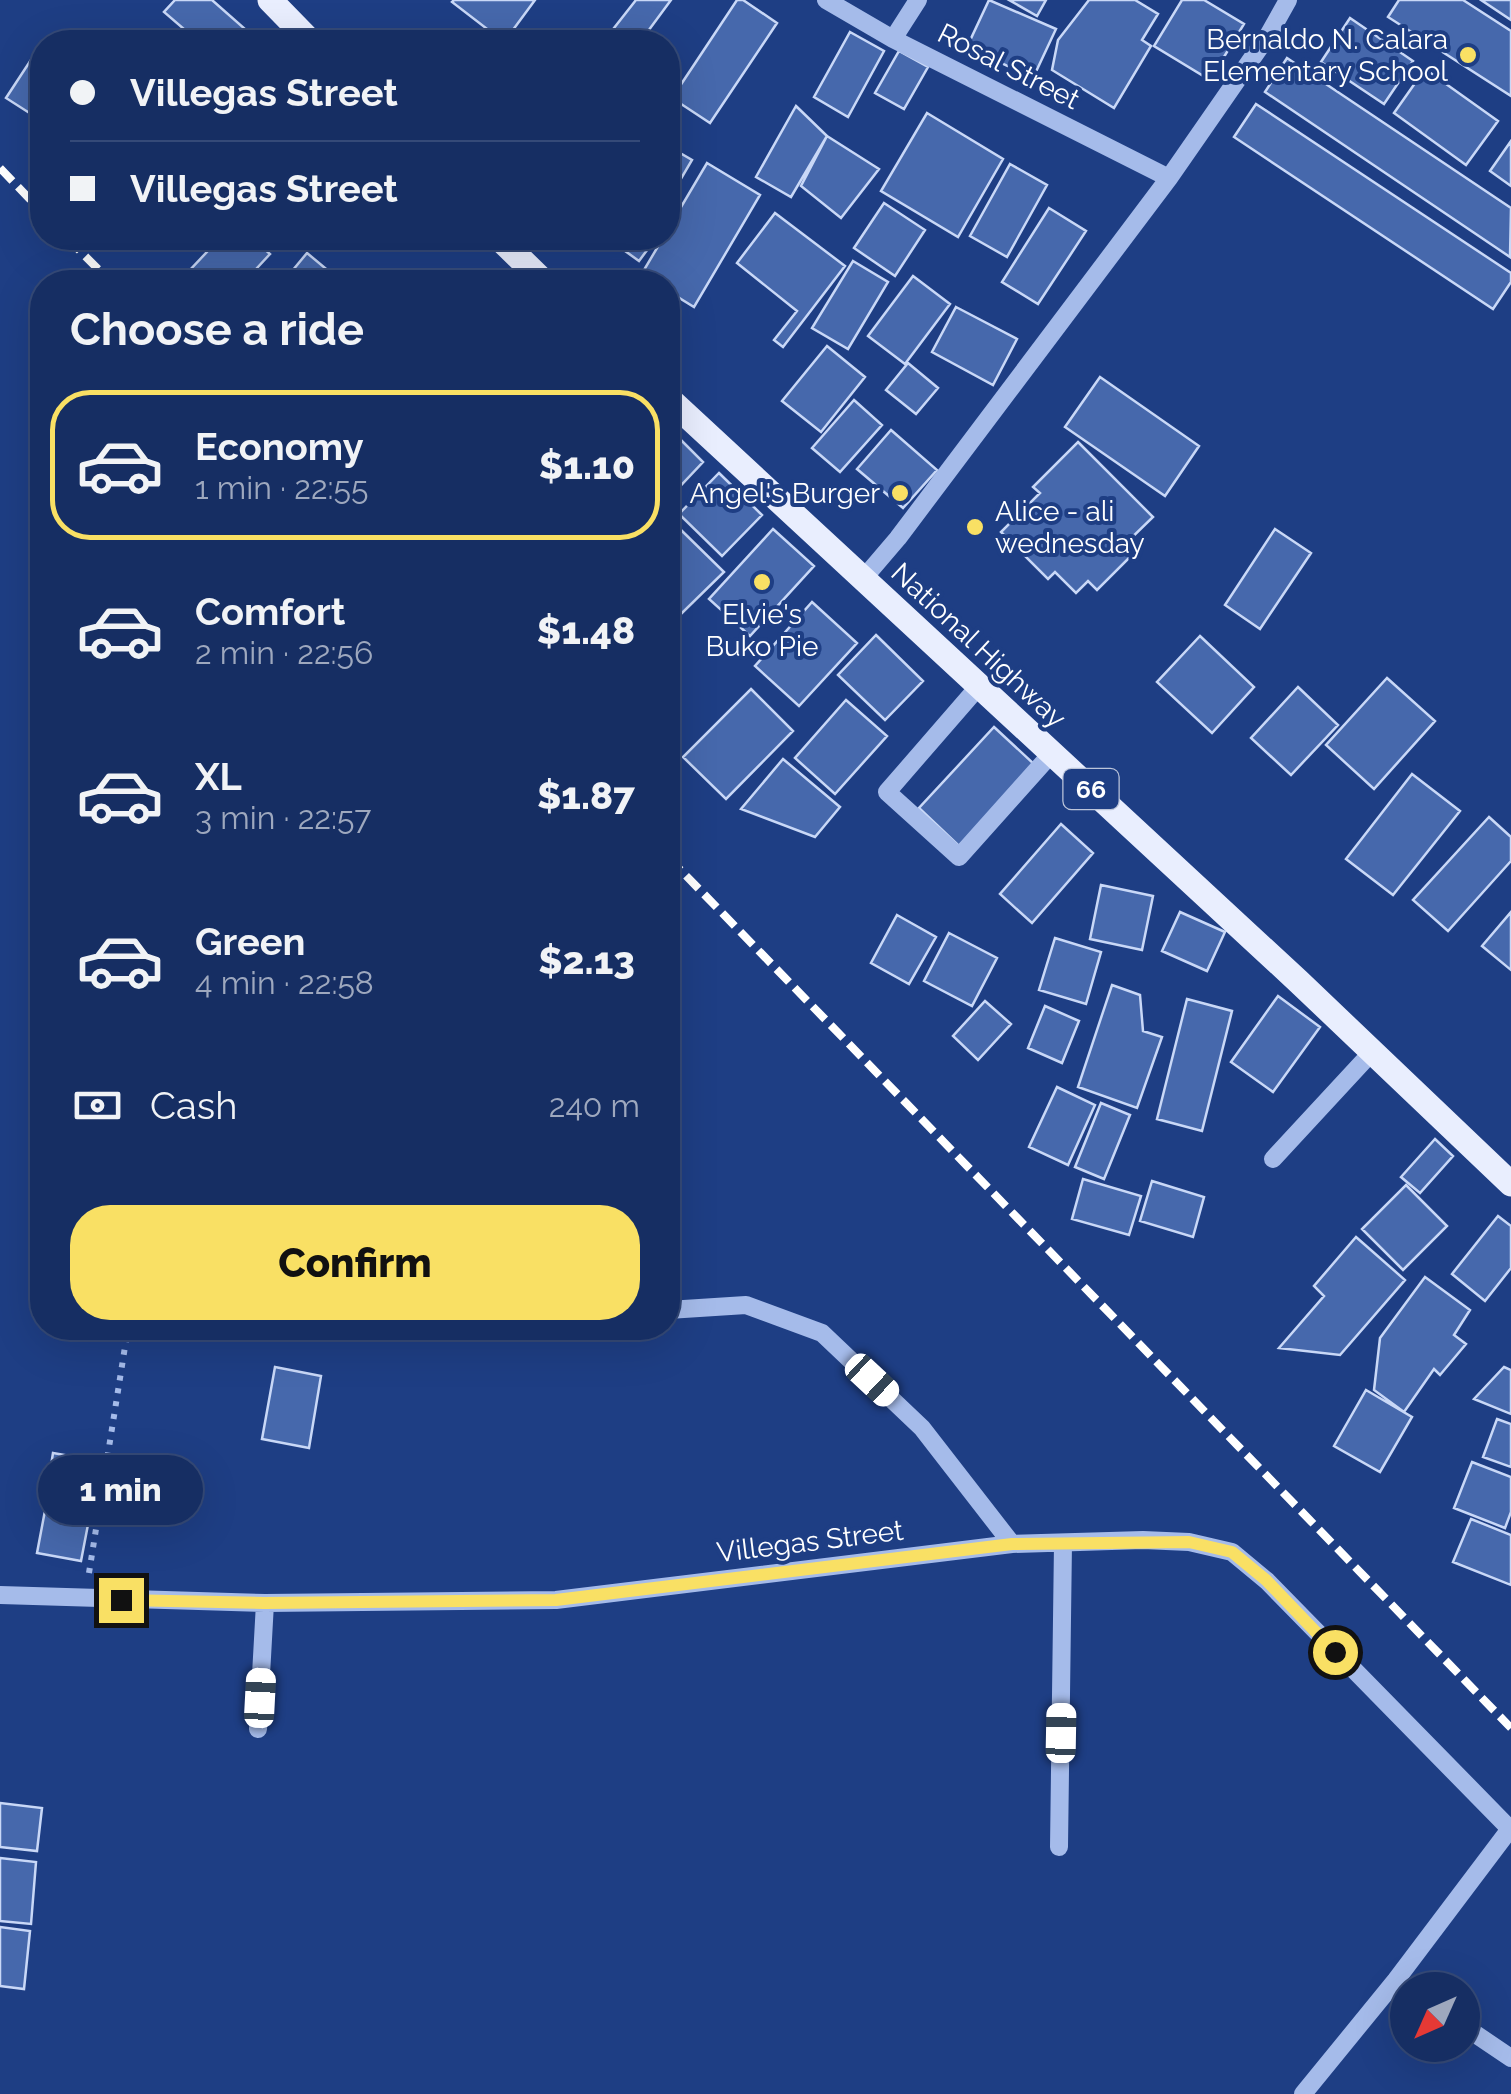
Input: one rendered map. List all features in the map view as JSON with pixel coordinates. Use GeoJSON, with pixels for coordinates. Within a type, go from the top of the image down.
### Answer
{"type":"FeatureCollection","features":[{"type":"Feature","properties":{"kind":"main road"},"geometry":{"type":"LineString","coordinates":[[270,0],[299,30]]}},
{"type":"Feature","properties":{"kind":"main road"},"geometry":{"type":"LineString","coordinates":[[511,250],[532,270]]}},
{"type":"Feature","properties":{"kind":"main road","name":"National Highway"},"geometry":{"type":"LineString","coordinates":[[680,409],[1511,1184]]}},
{"type":"Feature","properties":{"kind":"street","name":"Rosal Street"},"geometry":{"type":"LineString","coordinates":[[826,0],[1170,178]]}},
{"type":"Feature","properties":{"kind":"street"},"geometry":{"type":"LineString","coordinates":[[893,38],[918,0]]}},
{"type":"Feature","properties":{"kind":"street"},"geometry":{"type":"LineString","coordinates":[[863,579],[1170,178],[1288,0]]}},
{"type":"Feature","properties":{"kind":"street"},"geometry":{"type":"LineString","coordinates":[[979,686],[886,792],[959,858],[1052,753]]}},
{"type":"Feature","properties":{"kind":"street"},"geometry":{"type":"LineString","coordinates":[[1272,1158],[1372,1052]]}},
{"type":"Feature","properties":{"kind":"street"},"geometry":{"type":"LineString","coordinates":[[680,1309],[746,1305],[822,1333],[922,1428],[1012,1544]]}},
{"type":"Feature","properties":{"kind":"street","name":"Villegas Street"},"geometry":{"type":"LineString","coordinates":[[0,1596],[264,1603],[556,1600],[1012,1544],[1189,1542],[1232,1552],[1266,1580],[1511,1830]]}},
{"type":"Feature","properties":{"kind":"street"},"geometry":{"type":"LineString","coordinates":[[1059,1848],[1064,1543]]}},
{"type":"Feature","properties":{"kind":"street"},"geometry":{"type":"LineString","coordinates":[[258,1729],[264,1603]]}},
{"type":"Feature","properties":{"kind":"street"},"geometry":{"type":"LineString","coordinates":[[1412,1972],[1511,1830]]}},
{"type":"Feature","properties":{"kind":"street"},"geometry":{"type":"LineString","coordinates":[[1303,2094],[1390,1999]]}},
{"type":"Feature","properties":{"kind":"street"},"geometry":{"type":"LineString","coordinates":[[1480,2037],[1511,2058]]}},
{"type":"Feature","properties":{"kind":"path"},"geometry":{"type":"LineString","coordinates":[[86,1599],[126,1340]]}},
{"type":"Feature","properties":{"kind":"building"},"geometry":{"type":"Polygon","coordinates":[[[175,0],[212,0],[245,29],[185,30],[164,12],[175,0]]]}},
{"type":"Feature","properties":{"kind":"building"},"geometry":{"type":"Polygon","coordinates":[[[535,0],[513,30],[488,30],[452,2],[535,0]]]}},
{"type":"Feature","properties":{"kind":"building"},"geometry":{"type":"Polygon","coordinates":[[[636,0],[671,0],[649,30],[612,30],[636,0]]]}},
{"type":"Feature","properties":{"kind":"building"},"geometry":{"type":"Polygon","coordinates":[[[737,0],[777,23],[710,123],[680,103],[680,86],[737,0]]]}},
{"type":"Feature","properties":{"kind":"building"},"geometry":{"type":"Polygon","coordinates":[[[989,0],[1056,29],[1033,78],[967,47],[989,0]]]}},
{"type":"Feature","properties":{"kind":"building"},"geometry":{"type":"Polygon","coordinates":[[[1009,0],[1046,0],[1037,16],[1009,0]]]}},
{"type":"Feature","properties":{"kind":"building"},"geometry":{"type":"Polygon","coordinates":[[[1089,0],[1135,0],[1158,14],[1142,40],[1151,46],[1114,108],[1052,70],[1058,40],[1089,0]]]}},
{"type":"Feature","properties":{"kind":"building"},"geometry":{"type":"Polygon","coordinates":[[[1182,0],[1204,0],[1244,24],[1210,80],[1154,46],[1182,0]]]}},
{"type":"Feature","properties":{"kind":"building","name":"Bernaldo N. Calara Elementary School"},"geometry":{"type":"Polygon","coordinates":[[[1399,0],[1463,0],[1511,31],[1511,96],[1388,17],[1399,0]]]}},
{"type":"Feature","properties":{"kind":"building"},"geometry":{"type":"Polygon","coordinates":[[[1481,0],[1511,0],[1511,20],[1481,0]]]}},
{"type":"Feature","properties":{"kind":"building"},"geometry":{"type":"Polygon","coordinates":[[[1350,18],[1413,61],[1384,104],[1321,62],[1350,18]]]}},
{"type":"Feature","properties":{"kind":"building"},"geometry":{"type":"Polygon","coordinates":[[[850,32],[884,51],[848,117],[814,97],[850,32]]]}},
{"type":"Feature","properties":{"kind":"building"},"geometry":{"type":"Polygon","coordinates":[[[899,51],[928,67],[904,109],[875,93],[899,51]]]}},
{"type":"Feature","properties":{"kind":"building"},"geometry":{"type":"Polygon","coordinates":[[[1287,58],[1511,208],[1510,257],[1265,92],[1287,58]]]}},
{"type":"Feature","properties":{"kind":"building"},"geometry":{"type":"Polygon","coordinates":[[[30,61],[30,113],[6,98],[30,61]]]}},
{"type":"Feature","properties":{"kind":"building"},"geometry":{"type":"Polygon","coordinates":[[[1425,69],[1498,121],[1466,165],[1394,113],[1425,69]]]}},
{"type":"Feature","properties":{"kind":"building"},"geometry":{"type":"Polygon","coordinates":[[[1256,104],[1511,273],[1511,282],[1493,309],[1234,137],[1256,104]]]}},
{"type":"Feature","properties":{"kind":"building"},"geometry":{"type":"Polygon","coordinates":[[[796,106],[827,136],[791,197],[756,177],[796,106]]]}},
{"type":"Feature","properties":{"kind":"building"},"geometry":{"type":"Polygon","coordinates":[[[927,113],[1003,159],[958,237],[881,191],[927,113]]]}},
{"type":"Feature","properties":{"kind":"building"},"geometry":{"type":"Polygon","coordinates":[[[827,136],[879,169],[841,218],[801,186],[827,136]]]}},
{"type":"Feature","properties":{"kind":"building"},"geometry":{"type":"Polygon","coordinates":[[[1511,141],[1511,186],[1490,171],[1511,141]]]}},
{"type":"Feature","properties":{"kind":"building"},"geometry":{"type":"Polygon","coordinates":[[[680,153],[692,160],[680,180],[680,153]]]}},
{"type":"Feature","properties":{"kind":"building"},"geometry":{"type":"Polygon","coordinates":[[[707,163],[760,195],[694,307],[680,298],[680,270],[644,270],[656,250],[680,250],[680,209],[707,163]]]}},
{"type":"Feature","properties":{"kind":"building"},"geometry":{"type":"Polygon","coordinates":[[[1010,164],[1047,185],[1007,257],[970,236],[1010,164]]]}},
{"type":"Feature","properties":{"kind":"building"},"geometry":{"type":"Polygon","coordinates":[[[884,203],[925,230],[895,276],[854,248],[884,203]]]}},
{"type":"Feature","properties":{"kind":"building"},"geometry":{"type":"Polygon","coordinates":[[[1049,208],[1086,231],[1038,304],[1002,282],[1049,208]]]}},
{"type":"Feature","properties":{"kind":"building"},"geometry":{"type":"Polygon","coordinates":[[[775,213],[845,266],[783,347],[774,340],[797,311],[737,263],[775,213]]]}},
{"type":"Feature","properties":{"kind":"building"},"geometry":{"type":"Polygon","coordinates":[[[209,250],[266,250],[270,254],[255,270],[190,270],[209,250]]]}},
{"type":"Feature","properties":{"kind":"building"},"geometry":{"type":"Polygon","coordinates":[[[624,250],[647,250],[639,261],[624,250]]]}},
{"type":"Feature","properties":{"kind":"building"},"geometry":{"type":"Polygon","coordinates":[[[307,253],[327,270],[293,270],[307,253]]]}},
{"type":"Feature","properties":{"kind":"building"},"geometry":{"type":"Polygon","coordinates":[[[853,261],[888,282],[848,349],[812,328],[853,261]]]}},
{"type":"Feature","properties":{"kind":"building"},"geometry":{"type":"Polygon","coordinates":[[[913,276],[950,304],[905,364],[868,336],[913,276]]]}},
{"type":"Feature","properties":{"kind":"building"},"geometry":{"type":"Polygon","coordinates":[[[956,307],[1017,339],[993,385],[932,352],[956,307]]]}},
{"type":"Feature","properties":{"kind":"building"},"geometry":{"type":"Polygon","coordinates":[[[827,346],[865,377],[821,432],[782,401],[827,346]]]}},
{"type":"Feature","properties":{"kind":"building"},"geometry":{"type":"Polygon","coordinates":[[[908,363],[938,388],[916,414],[886,390],[908,363]]]}},
{"type":"Feature","properties":{"kind":"building"},"geometry":{"type":"Polygon","coordinates":[[[1100,377],[1199,446],[1165,496],[1065,427],[1100,377]]]}},
{"type":"Feature","properties":{"kind":"building"},"geometry":{"type":"Polygon","coordinates":[[[854,400],[882,425],[840,472],[812,448],[854,400]]]}},
{"type":"Feature","properties":{"kind":"building"},"geometry":{"type":"Polygon","coordinates":[[[891,430],[937,470],[903,508],[857,469],[891,430]]]}},
{"type":"Feature","properties":{"kind":"building"},"geometry":{"type":"Polygon","coordinates":[[[680,439],[703,462],[680,486],[680,439]]]}},
{"type":"Feature","properties":{"kind":"building"},"geometry":{"type":"Polygon","coordinates":[[[1078,442],[1153,517],[1121,548],[1130,557],[1097,590],[1088,581],[1076,593],[1055,572],[1048,579],[1001,532],[1040,493],[1033,487],[1078,442]]]}},
{"type":"Feature","properties":{"kind":"building"},"geometry":{"type":"Polygon","coordinates":[[[719,473],[762,515],[722,556],[680,513],[719,473]]]}},
{"type":"Feature","properties":{"kind":"building"},"geometry":{"type":"Polygon","coordinates":[[[680,529],[724,572],[680,611],[680,529]]]}},
{"type":"Feature","properties":{"kind":"building","name":"Elvie's Buko Pie"},"geometry":{"type":"Polygon","coordinates":[[[773,529],[814,566],[750,636],[709,599],[773,529]]]}},
{"type":"Feature","properties":{"kind":"building"},"geometry":{"type":"Polygon","coordinates":[[[1275,529],[1311,553],[1260,629],[1225,605],[1275,529]]]}},
{"type":"Feature","properties":{"kind":"building"},"geometry":{"type":"Polygon","coordinates":[[[812,602],[857,643],[799,706],[755,666],[812,602]]]}},
{"type":"Feature","properties":{"kind":"building"},"geometry":{"type":"Polygon","coordinates":[[[876,635],[923,681],[885,720],[838,675],[876,635]]]}},
{"type":"Feature","properties":{"kind":"building"},"geometry":{"type":"Polygon","coordinates":[[[1200,636],[1254,687],[1212,733],[1157,682],[1200,636]]]}},
{"type":"Feature","properties":{"kind":"building"},"geometry":{"type":"Polygon","coordinates":[[[1387,678],[1435,721],[1374,789],[1326,745],[1387,678]]]}},
{"type":"Feature","properties":{"kind":"building"},"geometry":{"type":"Polygon","coordinates":[[[1298,687],[1338,725],[1291,775],[1251,738],[1298,687]]]}},
{"type":"Feature","properties":{"kind":"building"},"geometry":{"type":"Polygon","coordinates":[[[751,689],[793,731],[726,799],[683,757],[751,689]]]}},
{"type":"Feature","properties":{"kind":"building"},"geometry":{"type":"Polygon","coordinates":[[[846,700],[887,736],[835,794],[795,758],[846,700]]]}},
{"type":"Feature","properties":{"kind":"building"},"geometry":{"type":"Polygon","coordinates":[[[994,727],[1035,765],[959,846],[919,808],[994,727]]]}},
{"type":"Feature","properties":{"kind":"building"},"geometry":{"type":"Polygon","coordinates":[[[783,759],[840,807],[815,837],[741,809],[783,759]]]}},
{"type":"Feature","properties":{"kind":"building"},"geometry":{"type":"Polygon","coordinates":[[[1412,774],[1460,811],[1393,895],[1346,859],[1412,774]]]}},
{"type":"Feature","properties":{"kind":"building"},"geometry":{"type":"Polygon","coordinates":[[[1489,817],[1511,837],[1511,861],[1448,931],[1413,900],[1489,817]]]}},
{"type":"Feature","properties":{"kind":"building"},"geometry":{"type":"Polygon","coordinates":[[[1061,824],[1093,853],[1032,923],[1000,894],[1061,824]]]}},
{"type":"Feature","properties":{"kind":"building"},"geometry":{"type":"Polygon","coordinates":[[[1101,885],[1153,896],[1142,950],[1090,939],[1101,885]]]}},
{"type":"Feature","properties":{"kind":"building"},"geometry":{"type":"Polygon","coordinates":[[[1180,912],[1225,932],[1207,971],[1162,951],[1180,912]]]}},
{"type":"Feature","properties":{"kind":"building"},"geometry":{"type":"Polygon","coordinates":[[[1511,912],[1511,970],[1482,946],[1511,912]]]}},
{"type":"Feature","properties":{"kind":"building"},"geometry":{"type":"Polygon","coordinates":[[[897,915],[936,937],[909,984],[871,963],[897,915]]]}},
{"type":"Feature","properties":{"kind":"building"},"geometry":{"type":"Polygon","coordinates":[[[949,933],[997,958],[972,1006],[924,981],[949,933]]]}},
{"type":"Feature","properties":{"kind":"building"},"geometry":{"type":"Polygon","coordinates":[[[1055,938],[1101,952],[1086,1004],[1039,990],[1055,938]]]}},
{"type":"Feature","properties":{"kind":"building"},"geometry":{"type":"Polygon","coordinates":[[[1112,985],[1140,995],[1143,1031],[1162,1037],[1137,1108],[1078,1087],[1112,985]]]}},
{"type":"Feature","properties":{"kind":"building"},"geometry":{"type":"Polygon","coordinates":[[[1278,996],[1320,1027],[1273,1092],[1231,1062],[1278,996]]]}},
{"type":"Feature","properties":{"kind":"building"},"geometry":{"type":"Polygon","coordinates":[[[1187,999],[1232,1011],[1202,1131],[1157,1119],[1187,999]]]}},
{"type":"Feature","properties":{"kind":"building"},"geometry":{"type":"Polygon","coordinates":[[[985,1001],[1011,1024],[978,1060],[953,1036],[985,1001]]]}},
{"type":"Feature","properties":{"kind":"building"},"geometry":{"type":"Polygon","coordinates":[[[1045,1006],[1079,1021],[1062,1063],[1028,1048],[1045,1006]]]}},
{"type":"Feature","properties":{"kind":"building"},"geometry":{"type":"Polygon","coordinates":[[[1057,1087],[1095,1105],[1068,1165],[1029,1147],[1057,1087]]]}},
{"type":"Feature","properties":{"kind":"building"},"geometry":{"type":"Polygon","coordinates":[[[1101,1103],[1130,1115],[1104,1179],[1075,1167],[1101,1103]]]}},
{"type":"Feature","properties":{"kind":"building"},"geometry":{"type":"Polygon","coordinates":[[[1435,1139],[1453,1156],[1420,1193],[1401,1177],[1435,1139]]]}},
{"type":"Feature","properties":{"kind":"building"},"geometry":{"type":"Polygon","coordinates":[[[1083,1179],[1141,1196],[1129,1235],[1072,1219],[1083,1179]]]}},
{"type":"Feature","properties":{"kind":"building"},"geometry":{"type":"Polygon","coordinates":[[[1152,1181],[1204,1197],[1193,1237],[1140,1221],[1152,1181]]]}},
{"type":"Feature","properties":{"kind":"building"},"geometry":{"type":"Polygon","coordinates":[[[1406,1185],[1447,1226],[1403,1270],[1362,1229],[1406,1185]]]}},
{"type":"Feature","properties":{"kind":"building"},"geometry":{"type":"Polygon","coordinates":[[[1498,1216],[1511,1226],[1511,1268],[1485,1301],[1452,1274],[1498,1216]]]}},
{"type":"Feature","properties":{"kind":"building"},"geometry":{"type":"Polygon","coordinates":[[[1356,1237],[1405,1280],[1340,1355],[1279,1348],[1324,1296],[1314,1286],[1356,1237]]]}},
{"type":"Feature","properties":{"kind":"building"},"geometry":{"type":"Polygon","coordinates":[[[1425,1277],[1470,1310],[1454,1335],[1466,1344],[1440,1375],[1434,1369],[1404,1412],[1374,1390],[1380,1338],[1425,1277]]]}},
{"type":"Feature","properties":{"kind":"building"},"geometry":{"type":"Polygon","coordinates":[[[275,1367],[321,1376],[309,1448],[262,1439],[275,1367]]]}},
{"type":"Feature","properties":{"kind":"building"},"geometry":{"type":"Polygon","coordinates":[[[1504,1367],[1511,1370],[1511,1414],[1474,1399],[1504,1367]]]}},
{"type":"Feature","properties":{"kind":"building"},"geometry":{"type":"Polygon","coordinates":[[[1366,1390],[1412,1417],[1380,1472],[1334,1446],[1366,1390]]]}},
{"type":"Feature","properties":{"kind":"building"},"geometry":{"type":"Polygon","coordinates":[[[1497,1419],[1511,1424],[1511,1467],[1483,1457],[1497,1419]]]}},
{"type":"Feature","properties":{"kind":"building"},"geometry":{"type":"Polygon","coordinates":[[[53,1453],[99,1461],[92,1505],[46,1497],[53,1453]]]}},
{"type":"Feature","properties":{"kind":"building"},"geometry":{"type":"Polygon","coordinates":[[[1472,1462],[1511,1477],[1511,1512],[1505,1528],[1454,1508],[1472,1462]]]}},
{"type":"Feature","properties":{"kind":"building"},"geometry":{"type":"Polygon","coordinates":[[[47,1500],[91,1509],[81,1561],[37,1553],[47,1500]]]}},
{"type":"Feature","properties":{"kind":"building"},"geometry":{"type":"Polygon","coordinates":[[[1471,1519],[1511,1535],[1511,1585],[1453,1562],[1471,1519]]]}},
{"type":"Feature","properties":{"kind":"building"},"geometry":{"type":"Polygon","coordinates":[[[0,1803],[42,1808],[37,1851],[0,1847],[0,1803]]]}},
{"type":"Feature","properties":{"kind":"building"},"geometry":{"type":"Polygon","coordinates":[[[0,1858],[36,1862],[31,1924],[0,1921],[0,1858]]]}},
{"type":"Feature","properties":{"kind":"building"},"geometry":{"type":"Polygon","coordinates":[[[0,1927],[30,1931],[24,1989],[0,1986],[0,1927]]]}},
{"type":"Feature","properties":{"kind":"railway"},"geometry":{"type":"LineString","coordinates":[[0,168],[30,199]]}},
{"type":"Feature","properties":{"kind":"railway"},"geometry":{"type":"LineString","coordinates":[[79,250],[99,270]]}},
{"type":"Feature","properties":{"kind":"railway"},"geometry":{"type":"LineString","coordinates":[[680,869],[1511,1728]]}},
{"type":"Feature","properties":{"kind":"place","name":"Bernaldo N. Calara Elementary School"},"geometry":{"type":"Point","coordinates":[1468,55]}},
{"type":"Feature","properties":{"kind":"place","name":"Angel's Burger"},"geometry":{"type":"Point","coordinates":[900,493]}},
{"type":"Feature","properties":{"kind":"place","name":"Alice - ali wednesday"},"geometry":{"type":"Point","coordinates":[975,527]}},
{"type":"Feature","properties":{"kind":"place","name":"Elvie's Buko Pie"},"geometry":{"type":"Point","coordinates":[762,582]}},
{"type":"Feature","properties":{"kind":"route"},"geometry":{"type":"LineString","coordinates":[[121,1600],[556,1600],[1012,1544],[1143,1540],[1189,1542],[1232,1552],[1266,1580],[1335,1652]]}}]}
